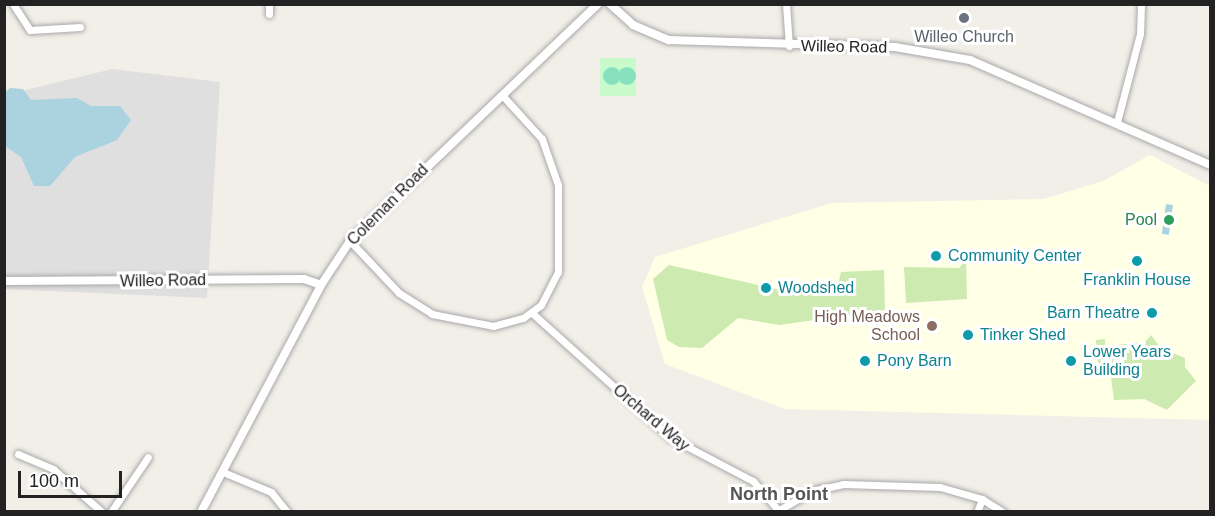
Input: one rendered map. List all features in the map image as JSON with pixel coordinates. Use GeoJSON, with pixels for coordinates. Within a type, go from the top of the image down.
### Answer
{"type":"FeatureCollection","features":[{"type":"Feature","properties":{"kind":"street"},"geometry":{"type":"LineString","coordinates":[[12,4],[30,30],[80,27]]}},
{"type":"Feature","properties":{"kind":"street"},"geometry":{"type":"LineString","coordinates":[[269,4],[269,14]]}},
{"type":"Feature","properties":{"kind":"street","name":"Coleman Road"},"geometry":{"type":"LineString","coordinates":[[201,512],[321,285],[350,241],[598,4]]}},
{"type":"Feature","properties":{"kind":"street","name":"Willeo Road"},"geometry":{"type":"LineString","coordinates":[[610,4],[633,25],[661,38],[789,46],[882,46],[951,55],[996,68],[1210,165]]}},
{"type":"Feature","properties":{"kind":"street"},"geometry":{"type":"LineString","coordinates":[[786,4],[789,46]]}},
{"type":"Feature","properties":{"kind":"street"},"geometry":{"type":"LineString","coordinates":[[1117,122],[1140,34],[1141,4]]}},
{"type":"Feature","properties":{"kind":"street"},"geometry":{"type":"LineString","coordinates":[[350,241],[399,293],[432,314],[493,326],[532,313],[548,295],[558,272],[558,185],[542,140],[502,94]]}},
{"type":"Feature","properties":{"kind":"street","name":"Willeo Road"},"geometry":{"type":"LineString","coordinates":[[4,281],[304,279],[321,285]]}},
{"type":"Feature","properties":{"kind":"street","name":"Orchard Way"},"geometry":{"type":"LineString","coordinates":[[532,313],[671,438],[753,481],[777,511]]}},
{"type":"Feature","properties":{"kind":"street"},"geometry":{"type":"LineString","coordinates":[[18,454],[53,469],[102,512]]}},
{"type":"Feature","properties":{"kind":"street"},"geometry":{"type":"LineString","coordinates":[[111,512],[148,457]]}},
{"type":"Feature","properties":{"kind":"street"},"geometry":{"type":"LineString","coordinates":[[223,472],[271,492],[288,512]]}},
{"type":"Feature","properties":{"kind":"street"},"geometry":{"type":"LineString","coordinates":[[777,511],[811,491],[843,484],[940,487],[982,499],[1003,512]]}},
{"type":"Feature","properties":{"kind":"street"},"geometry":{"type":"LineString","coordinates":[[977,512],[982,499]]}},
{"type":"Feature","properties":{"kind":"shaded area"},"geometry":{"type":"Polygon","coordinates":[[[112,69],[220,82],[207,298],[5,289],[5,95],[112,69]]]}},
{"type":"Feature","properties":{"kind":"shaded area","name":"High Meadows School"},"geometry":{"type":"Polygon","coordinates":[[[1150,155],[1210,186],[1210,420],[785,409],[665,364],[642,287],[655,257],[832,203],[1044,199],[1103,181],[1150,155]]]}},
{"type":"Feature","properties":{"kind":"green space"},"geometry":{"type":"Polygon","coordinates":[[[600,58],[636,58],[636,96],[600,96],[600,58]]]}},
{"type":"Feature","properties":{"kind":"green space"},"geometry":{"type":"Polygon","coordinates":[[[608,67],[616,67],[621,72],[619,83],[608,85],[603,80],[603,72],[608,67]]]}},
{"type":"Feature","properties":{"kind":"green space"},"geometry":{"type":"Polygon","coordinates":[[[623,67],[631,67],[636,72],[634,83],[623,85],[618,80],[618,72],[623,67]]]}},
{"type":"Feature","properties":{"kind":"green space"},"geometry":{"type":"Polygon","coordinates":[[[966,260],[967,299],[906,303],[904,267],[959,268],[966,260]]]}},
{"type":"Feature","properties":{"kind":"green space"},"geometry":{"type":"Polygon","coordinates":[[[669,265],[799,294],[838,285],[841,272],[884,270],[885,310],[779,325],[738,318],[702,348],[679,347],[667,340],[653,279],[669,265]]]}},
{"type":"Feature","properties":{"kind":"green space"},"geometry":{"type":"Polygon","coordinates":[[[1151,335],[1161,348],[1185,358],[1185,367],[1196,381],[1167,410],[1144,399],[1114,400],[1107,346],[1145,342],[1151,335]]]}},
{"type":"Feature","properties":{"kind":"green space"},"geometry":{"type":"Polygon","coordinates":[[[1105,339],[1106,363],[1098,363],[1096,340],[1105,339]]]}},
{"type":"Feature","properties":{"kind":"water"},"geometry":{"type":"Polygon","coordinates":[[[10,88],[23,89],[31,100],[77,98],[91,106],[120,106],[131,120],[117,140],[75,157],[50,186],[34,186],[21,157],[5,146],[5,92],[10,88]]]}},
{"type":"Feature","properties":{"kind":"water","name":"Pool"},"geometry":{"type":"Polygon","coordinates":[[[1166,204],[1173,205],[1169,235],[1162,234],[1166,204]]]}},
{"type":"Feature","properties":{"kind":"place","name":"Willeo Church"},"geometry":{"type":"Point","coordinates":[964,18]}},
{"type":"Feature","properties":{"kind":"place","name":"Pool"},"geometry":{"type":"Point","coordinates":[1169,220]}},
{"type":"Feature","properties":{"kind":"place","name":"Community Center"},"geometry":{"type":"Point","coordinates":[936,256]}},
{"type":"Feature","properties":{"kind":"place","name":"Franklin House"},"geometry":{"type":"Point","coordinates":[1137,261]}},
{"type":"Feature","properties":{"kind":"place","name":"Woodshed"},"geometry":{"type":"Point","coordinates":[766,288]}},
{"type":"Feature","properties":{"kind":"place","name":"Barn Theatre"},"geometry":{"type":"Point","coordinates":[1152,313]}},
{"type":"Feature","properties":{"kind":"place","name":"High Meadows School"},"geometry":{"type":"Point","coordinates":[932,326]}},
{"type":"Feature","properties":{"kind":"place","name":"Tinker Shed"},"geometry":{"type":"Point","coordinates":[968,335]}},
{"type":"Feature","properties":{"kind":"place","name":"Pony Barn"},"geometry":{"type":"Point","coordinates":[865,361]}},
{"type":"Feature","properties":{"kind":"place","name":"Lower Years Building"},"geometry":{"type":"Point","coordinates":[1071,361]}},
{"type":"Feature","properties":{"kind":"district","name":"North Point"},"geometry":{"type":"Point","coordinates":[779,494]}}]}
